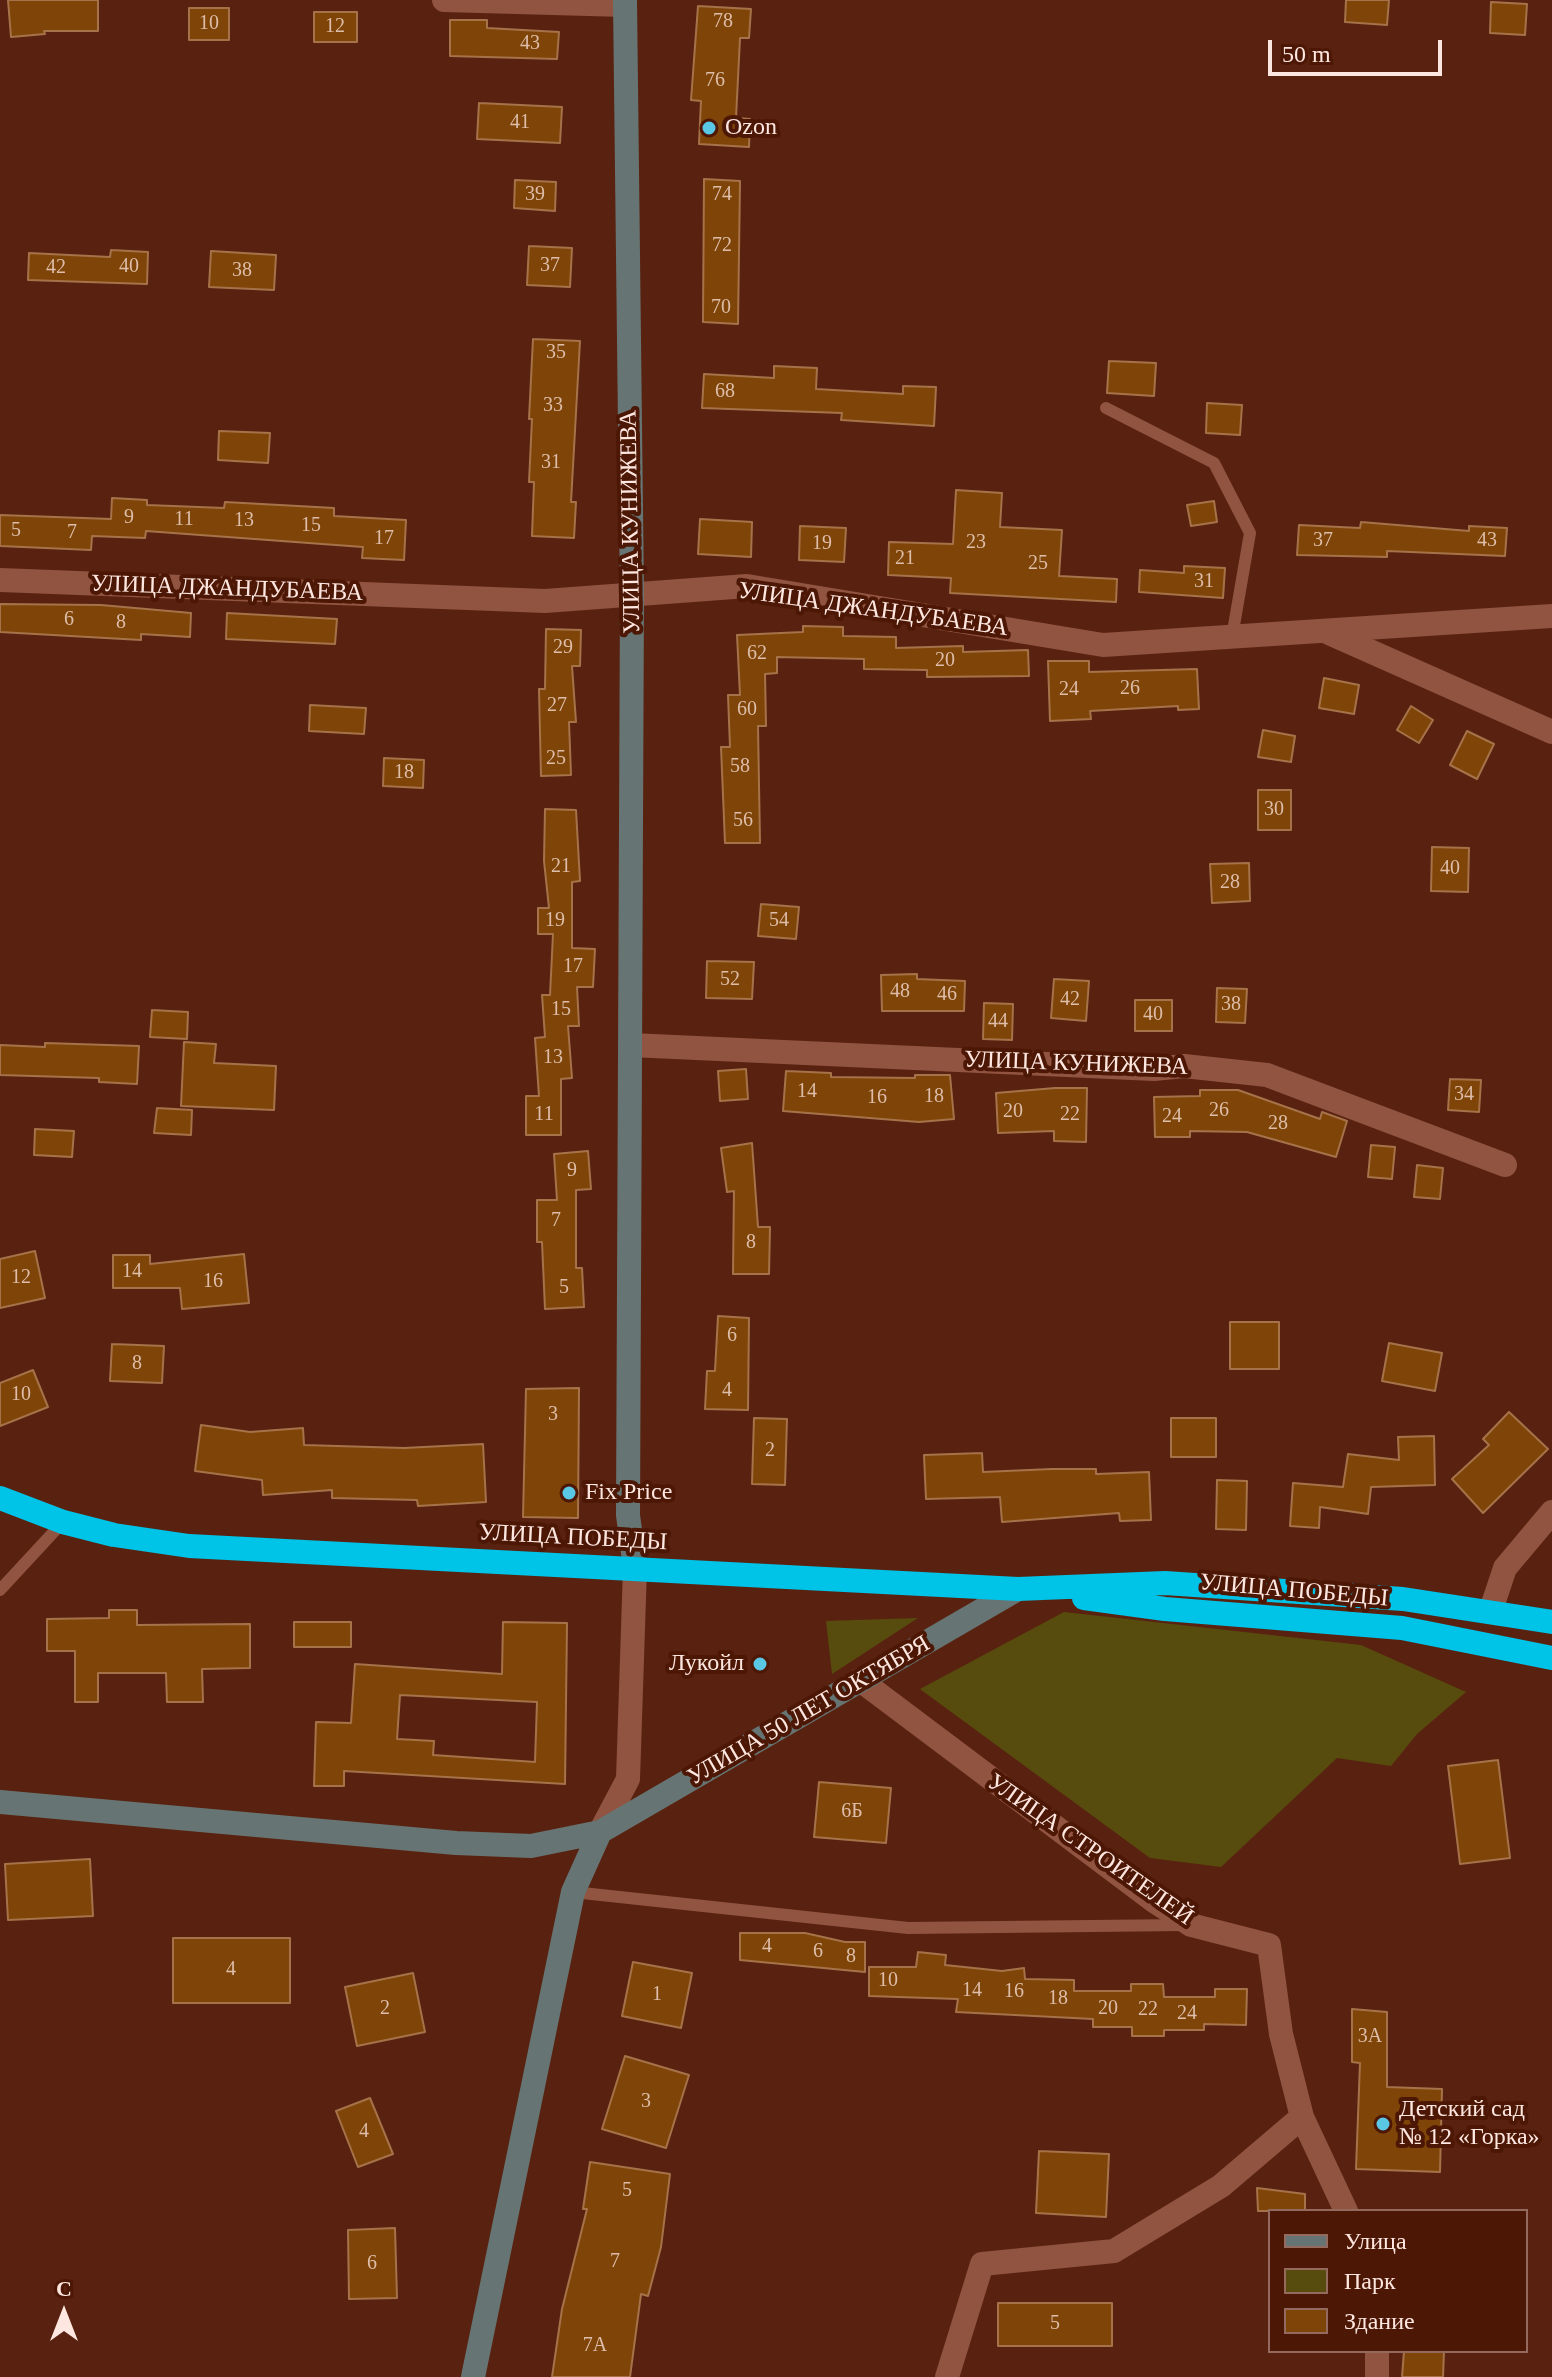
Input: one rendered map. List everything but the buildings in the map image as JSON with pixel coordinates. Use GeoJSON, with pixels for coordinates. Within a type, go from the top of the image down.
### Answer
{"type":"FeatureCollection","features":[{"type":"Feature","properties":{"kind":"highway","name":"УЛИЦА ПОБЕДЫ"},"geometry":{"type":"LineString","coordinates":[[0,1498],[63,1522],[114,1535],[265,1552],[635,1568],[1024,1590],[1165,1609],[1402,1628],[1552,1658]]}},
{"type":"Feature","properties":{"kind":"highway","name":"УЛИЦА ПОБЕДЫ"},"geometry":{"type":"LineString","coordinates":[[1024,1590],[1165,1583],[1403,1599],[1491,1610],[1552,1622]]}},
{"type":"Feature","properties":{"kind":"street"},"geometry":{"type":"LineString","coordinates":[[444,0],[625,2]]}},
{"type":"Feature","properties":{"kind":"street","name":"УЛИЦА КУНИЖЕВА"},"geometry":{"type":"LineString","coordinates":[[625,2],[632,595],[628,1515],[635,1568]]}},
{"type":"Feature","properties":{"kind":"street","name":"УЛИЦА ДЖАНДУБАЕВА"},"geometry":{"type":"LineString","coordinates":[[0,580],[545,601],[747,586],[1103,645],[1552,616]]}},
{"type":"Feature","properties":{"kind":"street"},"geometry":{"type":"LineString","coordinates":[[1323,631],[1552,732]]}},
{"type":"Feature","properties":{"kind":"street","name":"УЛИЦА КУНИЖЕВА"},"geometry":{"type":"LineString","coordinates":[[631,1045],[1154,1069],[1184,1066],[1267,1075],[1505,1165]]}},
{"type":"Feature","properties":{"kind":"street"},"geometry":{"type":"LineString","coordinates":[[1491,1610],[1505,1568],[1552,1512]]}},
{"type":"Feature","properties":{"kind":"street"},"geometry":{"type":"LineString","coordinates":[[473,2377],[573,1892],[628,1779],[635,1568]]}},
{"type":"Feature","properties":{"kind":"street","name":"УЛИЦА 50 ЛЕТ ОКТЯБРЯ"},"geometry":{"type":"LineString","coordinates":[[0,1802],[456,1843],[531,1846],[600,1832],[860,1680],[1024,1590]]}},
{"type":"Feature","properties":{"kind":"street","name":"УЛИЦА СТРОИТЕЛЕЙ"},"geometry":{"type":"LineString","coordinates":[[860,1680],[936,1741],[1191,1925],[1269,1945],[1281,2034],[1302,2117],[1345,2209]]}},
{"type":"Feature","properties":{"kind":"street"},"geometry":{"type":"LineString","coordinates":[[947,2377],[982,2264],[1114,2251],[1221,2186],[1302,2117]]}},
{"type":"Feature","properties":{"kind":"street"},"geometry":{"type":"LineString","coordinates":[[1377,2353],[1377,2377]]}},
{"type":"Feature","properties":{"kind":"lane"},"geometry":{"type":"LineString","coordinates":[[1106,408],[1214,463],[1250,533],[1232,637]]}},
{"type":"Feature","properties":{"kind":"lane"},"geometry":{"type":"LineString","coordinates":[[0,1590],[63,1522]]}},
{"type":"Feature","properties":{"kind":"lane"},"geometry":{"type":"LineString","coordinates":[[573,1892],[908,1928],[1191,1925]]}},
{"type":"Feature","properties":{"kind":"green space"},"geometry":{"type":"Polygon","coordinates":[[[1064,1612],[1361,1645],[1466,1692],[1417,1734],[1391,1766],[1337,1758],[1221,1867],[1150,1858],[920,1689],[1064,1612]]]}},
{"type":"Feature","properties":{"kind":"green space"},"geometry":{"type":"Polygon","coordinates":[[[918,1618],[832,1674],[826,1621],[918,1618]]]}},
{"type":"Feature","properties":{"kind":"place","name":"Ozon"},"geometry":{"type":"Point","coordinates":[709,128]}},
{"type":"Feature","properties":{"kind":"place","name":"Fix Price"},"geometry":{"type":"Point","coordinates":[569,1493]}},
{"type":"Feature","properties":{"kind":"place","name":"Лукойл"},"geometry":{"type":"Point","coordinates":[760,1664]}},
{"type":"Feature","properties":{"kind":"place","name":"Детский сад № 12 «Горка»"},"geometry":{"type":"Point","coordinates":[1383,2124]}}]}
